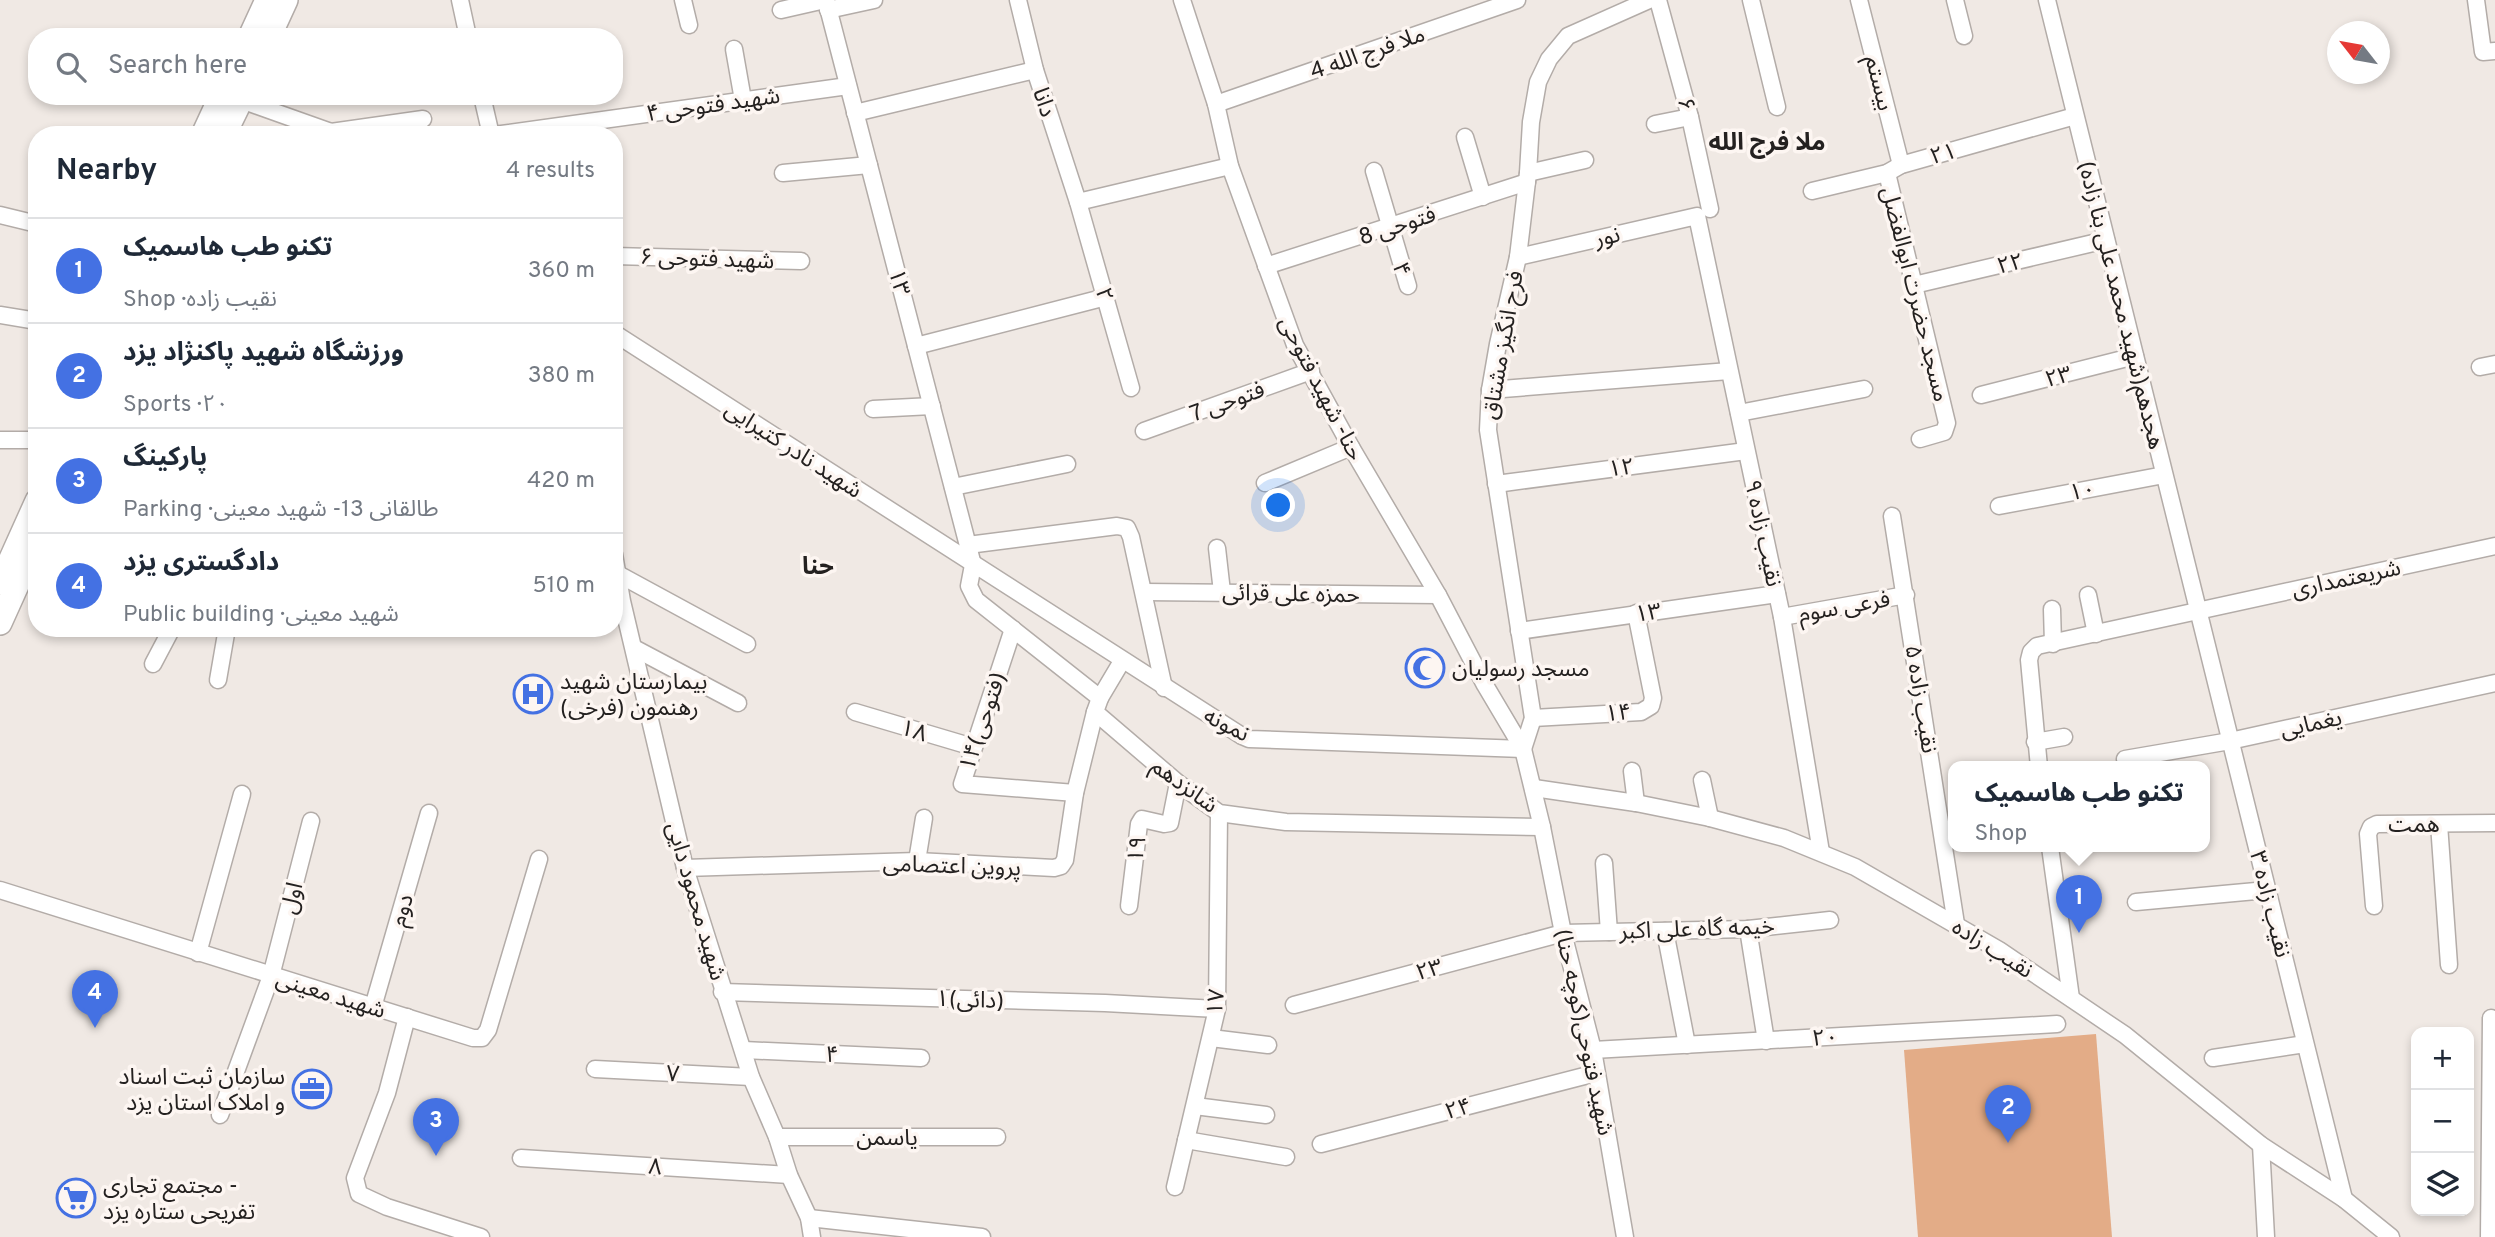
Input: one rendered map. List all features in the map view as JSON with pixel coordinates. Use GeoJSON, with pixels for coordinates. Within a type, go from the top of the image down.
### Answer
{"type":"FeatureCollection","features":[{"type":"Feature","properties":{"kind":"main road"},"geometry":{"type":"LineString","coordinates":[[254,28],[267,0]]}},
{"type":"Feature","properties":{"kind":"main road"},"geometry":{"type":"LineString","coordinates":[[273,28],[286,0]]}},
{"type":"Feature","properties":{"kind":"main road"},"geometry":{"type":"LineString","coordinates":[[211,126],[229,105]]}},
{"type":"Feature","properties":{"kind":"main road"},"geometry":{"type":"LineString","coordinates":[[227,126],[233,105]]}},
{"type":"Feature","properties":{"kind":"main road"},"geometry":{"type":"LineString","coordinates":[[0,623],[28,529]]}},
{"type":"Feature","properties":{"kind":"main road"},"geometry":{"type":"LineString","coordinates":[[12,580],[28,555]]}},
{"type":"Feature","properties":{"kind":"street"},"geometry":{"type":"LineString","coordinates":[[460,0],[466,28]]}},
{"type":"Feature","properties":{"kind":"street"},"geometry":{"type":"LineString","coordinates":[[683,0],[689,25]]}},
{"type":"Feature","properties":{"kind":"street"},"geometry":{"type":"LineString","coordinates":[[781,10],[826,3],[874,0]]}},
{"type":"Feature","properties":{"kind":"street","name":"دانا"},"geometry":{"type":"LineString","coordinates":[[1018,0],[1035,70],[1078,202]]}},
{"type":"Feature","properties":{"kind":"street","name":"حنا- شهید فتوحی"},"geometry":{"type":"LineString","coordinates":[[1182,0],[1216,104],[1230,166],[1295,345],[1523,749],[1534,788]]}},
{"type":"Feature","properties":{"kind":"street","name":"4 ملا فرج الله"},"geometry":{"type":"LineString","coordinates":[[1216,104],[1517,0]]}},
{"type":"Feature","properties":{"kind":"street","name":"فرح انگیز مشتاق"},"geometry":{"type":"LineString","coordinates":[[1523,749],[1533,718],[1489,439],[1490,390],[1497,344],[1518,257],[1534,101],[1538,82],[1549,59],[1568,36],[1648,0]]}},
{"type":"Feature","properties":{"kind":"street","name":"۶"},"geometry":{"type":"LineString","coordinates":[[1658,0],[1690,117],[1703,213]]}},
{"type":"Feature","properties":{"kind":"street"},"geometry":{"type":"LineString","coordinates":[[1751,0],[1776,107]]}},
{"type":"Feature","properties":{"kind":"street","name":"بیستم"},"geometry":{"type":"LineString","coordinates":[[1859,0],[1894,169]]}},
{"type":"Feature","properties":{"kind":"street"},"geometry":{"type":"LineString","coordinates":[[1955,0],[1964,36]]}},
{"type":"Feature","properties":{"kind":"street","name":"هجدهم(شهید محمد علی بنا زاده)"},"geometry":{"type":"LineString","coordinates":[[2046,0],[2198,610]]}},
{"type":"Feature","properties":{"kind":"street"},"geometry":{"type":"LineString","coordinates":[[2476,0],[2483,52],[2495,51]]}},
{"type":"Feature","properties":{"kind":"street","name":"۱۳"},"geometry":{"type":"LineString","coordinates":[[826,3],[973,565]]}},
{"type":"Feature","properties":{"kind":"street"},"geometry":{"type":"LineString","coordinates":[[734,49],[743,100]]}},
{"type":"Feature","properties":{"kind":"street"},"geometry":{"type":"LineString","coordinates":[[855,113],[1035,70]]}},
{"type":"Feature","properties":{"kind":"street","name":"شهید فتوحی ۴"},"geometry":{"type":"LineString","coordinates":[[557,126],[848,86]]}},
{"type":"Feature","properties":{"kind":"street"},"geometry":{"type":"LineString","coordinates":[[255,105],[314,126]]}},
{"type":"Feature","properties":{"kind":"street"},"geometry":{"type":"LineString","coordinates":[[485,105],[490,126]]}},
{"type":"Feature","properties":{"kind":"street","name":"۲۱"},"geometry":{"type":"LineString","coordinates":[[1812,191],[2075,116]]}},
{"type":"Feature","properties":{"kind":"street"},"geometry":{"type":"LineString","coordinates":[[1656,124],[1690,117]]}},
{"type":"Feature","properties":{"kind":"street"},"geometry":{"type":"LineString","coordinates":[[373,126],[423,119]]}},
{"type":"Feature","properties":{"kind":"street"},"geometry":{"type":"LineString","coordinates":[[1465,137],[1483,197]]}},
{"type":"Feature","properties":{"kind":"street","name":"فتوحی 8"},"geometry":{"type":"LineString","coordinates":[[1266,266],[1483,197],[1528,178],[1585,160]]}},
{"type":"Feature","properties":{"kind":"street"},"geometry":{"type":"LineString","coordinates":[[783,173],[869,165]]}},
{"type":"Feature","properties":{"kind":"street"},"geometry":{"type":"LineString","coordinates":[[1078,202],[1230,166]]}},
{"type":"Feature","properties":{"kind":"street","name":"مسجد حضرت ابوالفضل"},"geometry":{"type":"LineString","coordinates":[[1894,169],[1913,285],[1947,424],[1944,432],[1920,439]]}},
{"type":"Feature","properties":{"kind":"street","name":"۴"},"geometry":{"type":"LineString","coordinates":[[1374,171],[1408,286]]}},
{"type":"Feature","properties":{"kind":"street","name":"۲"},"geometry":{"type":"LineString","coordinates":[[1078,202],[1131,388]]}},
{"type":"Feature","properties":{"kind":"street","name":"نور"},"geometry":{"type":"LineString","coordinates":[[1518,257],[1703,213]]}},
{"type":"Feature","properties":{"kind":"street","name":"نقیب زاده ۹"},"geometry":{"type":"LineString","coordinates":[[1703,213],[1730,371],[1782,617],[1821,852]]}},
{"type":"Feature","properties":{"kind":"street"},"geometry":{"type":"LineString","coordinates":[[0,215],[28,222]]}},
{"type":"Feature","properties":{"kind":"street","name":"۲۲"},"geometry":{"type":"LineString","coordinates":[[1913,285],[2106,240]]}},
{"type":"Feature","properties":{"kind":"street","name":"شهید فتوحی ۶"},"geometry":{"type":"LineString","coordinates":[[623,256],[801,261]]}},
{"type":"Feature","properties":{"kind":"street"},"geometry":{"type":"LineString","coordinates":[[916,346],[1106,298]]}},
{"type":"Feature","properties":{"kind":"street"},"geometry":{"type":"LineString","coordinates":[[0,316],[28,320]]}},
{"type":"Feature","properties":{"kind":"street","name":"شهید نادر کتیرایی"},"geometry":{"type":"LineString","coordinates":[[623,339],[973,565]]}},
{"type":"Feature","properties":{"kind":"street","name":"۲۳"},"geometry":{"type":"LineString","coordinates":[[1981,395],[2135,356]]}},
{"type":"Feature","properties":{"kind":"street","name":"فتوحی 7"},"geometry":{"type":"LineString","coordinates":[[1144,431],[1311,371]]}},
{"type":"Feature","properties":{"kind":"street"},"geometry":{"type":"LineString","coordinates":[[1490,390],[1730,371]]}},
{"type":"Feature","properties":{"kind":"street"},"geometry":{"type":"LineString","coordinates":[[1739,413],[1864,389]]}},
{"type":"Feature","properties":{"kind":"street"},"geometry":{"type":"LineString","coordinates":[[873,409],[932,406]]}},
{"type":"Feature","properties":{"kind":"street"},"geometry":{"type":"LineString","coordinates":[[0,440],[28,440]]}},
{"type":"Feature","properties":{"kind":"street"},"geometry":{"type":"LineString","coordinates":[[1265,483],[1351,447]]}},
{"type":"Feature","properties":{"kind":"street","name":"۱۲"},"geometry":{"type":"LineString","coordinates":[[1496,484],[1746,451]]}},
{"type":"Feature","properties":{"kind":"street"},"geometry":{"type":"LineString","coordinates":[[953,486],[1067,464]]}},
{"type":"Feature","properties":{"kind":"street","name":"۱۰"},"geometry":{"type":"LineString","coordinates":[[1999,506],[2164,475]]}},
{"type":"Feature","properties":{"kind":"street","name":"نقیب زاده ۵"},"geometry":{"type":"LineString","coordinates":[[1892,516],[1956,924]]}},
{"type":"Feature","properties":{"kind":"street"},"geometry":{"type":"LineString","coordinates":[[968,545],[1117,526],[1127,528],[1164,688]]}},
{"type":"Feature","properties":{"kind":"street","name":"شریعتمداری"},"geometry":{"type":"LineString","coordinates":[[2053,644],[2495,546]]}},
{"type":"Feature","properties":{"kind":"street"},"geometry":{"type":"LineString","coordinates":[[1217,548],[1222,592]]}},
{"type":"Feature","properties":{"kind":"street","name":"شانزدهم"},"geometry":{"type":"LineString","coordinates":[[973,565],[969,586],[976,600],[1013,629],[1098,705],[1178,783],[1219,813],[1286,822],[1542,827]]}},
{"type":"Feature","properties":{"kind":"street","name":"نمونه"},"geometry":{"type":"LineString","coordinates":[[973,565],[1164,688],[1249,739],[1523,749]]}},
{"type":"Feature","properties":{"kind":"street"},"geometry":{"type":"LineString","coordinates":[[623,577],[747,644]]}},
{"type":"Feature","properties":{"kind":"street","name":"حمزه علی قرائی"},"geometry":{"type":"LineString","coordinates":[[1143,592],[1438,595]]}},
{"type":"Feature","properties":{"kind":"street","name":"۱۳"},"geometry":{"type":"LineString","coordinates":[[1519,631],[1777,594]]}},
{"type":"Feature","properties":{"kind":"street","name":"فرعی سوم"},"geometry":{"type":"LineString","coordinates":[[1782,617],[1906,595]]}},
{"type":"Feature","properties":{"kind":"street"},"geometry":{"type":"LineString","coordinates":[[2088,595],[2096,634]]}},
{"type":"Feature","properties":{"kind":"street","name":"شهید محمود دایی"},"geometry":{"type":"LineString","coordinates":[[623,605],[685,868],[722,992],[751,1077],[777,1137],[789,1175],[809,1218],[812,1237]]}},
{"type":"Feature","properties":{"kind":"street"},"geometry":{"type":"LineString","coordinates":[[2038,761],[2031,652],[2037,646],[2053,644],[2052,608]]}},
{"type":"Feature","properties":{"kind":"street","name":"نقیب زاده ۳"},"geometry":{"type":"LineString","coordinates":[[2198,610],[2344,1199]]}},
{"type":"Feature","properties":{"kind":"street","name":"۱۴"},"geometry":{"type":"LineString","coordinates":[[1533,718],[1641,712],[1651,706],[1653,698],[1636,613]]}},
{"type":"Feature","properties":{"kind":"street","name":"۱۴(فتوحی)"},"geometry":{"type":"LineString","coordinates":[[1013,629],[962,784],[1075,793]]}},
{"type":"Feature","properties":{"kind":"street"},"geometry":{"type":"LineString","coordinates":[[153,664],[167,637]]}},
{"type":"Feature","properties":{"kind":"street"},"geometry":{"type":"LineString","coordinates":[[218,680],[225,637]]}},
{"type":"Feature","properties":{"kind":"street"},"geometry":{"type":"LineString","coordinates":[[634,648],[738,703]]}},
{"type":"Feature","properties":{"kind":"street","name":"پروین اعتصامی"},"geometry":{"type":"LineString","coordinates":[[685,868],[917,861],[1054,869],[1061,866],[1065,860],[1075,793],[1098,705],[1122,661]]}},
{"type":"Feature","properties":{"kind":"street","name":"یغمایی"},"geometry":{"type":"LineString","coordinates":[[2126,759],[2230,741],[2495,683]]}},
{"type":"Feature","properties":{"kind":"street","name":"۱۸"},"geometry":{"type":"LineString","coordinates":[[855,712],[974,747]]}},
{"type":"Feature","properties":{"kind":"street"},"geometry":{"type":"LineString","coordinates":[[2035,742],[2064,737]]}},
{"type":"Feature","properties":{"kind":"street"},"geometry":{"type":"LineString","coordinates":[[1632,771],[1636,803]]}},
{"type":"Feature","properties":{"kind":"street"},"geometry":{"type":"LineString","coordinates":[[1702,780],[1710,818]]}},
{"type":"Feature","properties":{"kind":"street","name":"۱۹"},"geometry":{"type":"LineString","coordinates":[[1129,906],[1139,824],[1142,819],[1170,823],[1178,783]]}},
{"type":"Feature","properties":{"kind":"street","name":"نقیب زاده"},"geometry":{"type":"LineString","coordinates":[[1534,788],[1636,803],[1710,818],[1784,838],[1855,867],[1956,924],[2125,1035],[2261,1145],[2344,1199],[2391,1237]]}},
{"type":"Feature","properties":{"kind":"street","name":"(کوچه حنا)شهید فتوحی"},"geometry":{"type":"LineString","coordinates":[[1534,788],[1563,933],[1593,1050],[1625,1237]]}},
{"type":"Feature","properties":{"kind":"street"},"geometry":{"type":"LineString","coordinates":[[198,953],[242,794]]}},
{"type":"Feature","properties":{"kind":"street","name":"دوم"},"geometry":{"type":"LineString","coordinates":[[373,1007],[429,813]]}},
{"type":"Feature","properties":{"kind":"street","name":"۱۷"},"geometry":{"type":"LineString","coordinates":[[1175,1187],[1217,1009],[1219,813]]}},
{"type":"Feature","properties":{"kind":"street"},"geometry":{"type":"LineString","coordinates":[[917,861],[924,818]]}},
{"type":"Feature","properties":{"kind":"street","name":"اول"},"geometry":{"type":"LineString","coordinates":[[220,1115],[271,976],[311,821]]}},
{"type":"Feature","properties":{"kind":"street","name":"همت"},"geometry":{"type":"LineString","coordinates":[[2374,906],[2368,834],[2371,827],[2377,824],[2495,823]]}},
{"type":"Feature","properties":{"kind":"street"},"geometry":{"type":"LineString","coordinates":[[2439,824],[2449,965]]}},
{"type":"Feature","properties":{"kind":"street"},"geometry":{"type":"LineString","coordinates":[[2051,852],[2071,998]]}},
{"type":"Feature","properties":{"kind":"street","name":"شهید معینی"},"geometry":{"type":"LineString","coordinates":[[0,890],[271,976],[473,1038],[482,1038],[488,1030],[540,859]]}},
{"type":"Feature","properties":{"kind":"street"},"geometry":{"type":"LineString","coordinates":[[1604,863],[1609,932]]}},
{"type":"Feature","properties":{"kind":"street"},"geometry":{"type":"LineString","coordinates":[[2136,902],[2267,890]]}},
{"type":"Feature","properties":{"kind":"street","name":"خیمه گاه علی اکبر"},"geometry":{"type":"LineString","coordinates":[[1563,933],[1748,929],[1830,920]]}},
{"type":"Feature","properties":{"kind":"street"},"geometry":{"type":"LineString","coordinates":[[1748,929],[1766,1041]]}},
{"type":"Feature","properties":{"kind":"street"},"geometry":{"type":"LineString","coordinates":[[1665,930],[1687,1045]]}},
{"type":"Feature","properties":{"kind":"street","name":"۲۳"},"geometry":{"type":"LineString","coordinates":[[1294,1005],[1563,933]]}},
{"type":"Feature","properties":{"kind":"street","name":"۱(دائی)"},"geometry":{"type":"LineString","coordinates":[[722,992],[1105,1003],[1217,1009]]}},
{"type":"Feature","properties":{"kind":"street"},"geometry":{"type":"LineString","coordinates":[[407,1017],[387,1093],[355,1178],[359,1194],[387,1207],[481,1237]]}},
{"type":"Feature","properties":{"kind":"street"},"geometry":{"type":"LineString","coordinates":[[2489,1237],[2493,1110],[2491,1018]]}},
{"type":"Feature","properties":{"kind":"street","name":"۲۰"},"geometry":{"type":"LineString","coordinates":[[1593,1050],[2057,1024]]}},
{"type":"Feature","properties":{"kind":"street"},"geometry":{"type":"LineString","coordinates":[[1210,1038],[1268,1045]]}},
{"type":"Feature","properties":{"kind":"street"},"geometry":{"type":"LineString","coordinates":[[2213,1058],[2305,1044]]}},
{"type":"Feature","properties":{"kind":"street","name":"۴"},"geometry":{"type":"LineString","coordinates":[[744,1050],[921,1058]]}},
{"type":"Feature","properties":{"kind":"street","name":"۷"},"geometry":{"type":"LineString","coordinates":[[595,1069],[751,1077]]}},
{"type":"Feature","properties":{"kind":"street","name":"۲۴"},"geometry":{"type":"LineString","coordinates":[[1321,1144],[1596,1073]]}},
{"type":"Feature","properties":{"kind":"street"},"geometry":{"type":"LineString","coordinates":[[1195,1106],[1266,1115]]}},
{"type":"Feature","properties":{"kind":"street","name":"یاسمن"},"geometry":{"type":"LineString","coordinates":[[777,1137],[997,1137]]}},
{"type":"Feature","properties":{"kind":"street"},"geometry":{"type":"LineString","coordinates":[[1186,1140],[1286,1157]]}},
{"type":"Feature","properties":{"kind":"street"},"geometry":{"type":"LineString","coordinates":[[2261,1145],[2266,1237]]}},
{"type":"Feature","properties":{"kind":"street","name":"۸"},"geometry":{"type":"LineString","coordinates":[[521,1158],[789,1175]]}},
{"type":"Feature","properties":{"kind":"street"},"geometry":{"type":"LineString","coordinates":[[809,1218],[982,1237]]}},
{"type":"Feature","properties":{"kind":"shaded area"},"geometry":{"type":"Polygon","coordinates":[[[2096,1034],[2112,1237],[1918,1237],[1904,1050],[2096,1034]]]}},
{"type":"Feature","properties":{"kind":"place","name":"مسجد رسولیان"},"geometry":{"type":"Point","coordinates":[1425,668]}},
{"type":"Feature","properties":{"kind":"place","name":"بیمارستان شهید رهنمون (فرخی)"},"geometry":{"type":"Point","coordinates":[533,694]}},
{"type":"Feature","properties":{"kind":"place","name":"تکنو طب هاسمیک"},"geometry":{"type":"Point","coordinates":[2079,933]}},
{"type":"Feature","properties":{"kind":"place","name":"دادگستری یزد"},"geometry":{"type":"Point","coordinates":[95,1028]}},
{"type":"Feature","properties":{"kind":"place","name":"سازمان ثبت اسناد و املاک استان یزد"},"geometry":{"type":"Point","coordinates":[312,1089]}},
{"type":"Feature","properties":{"kind":"place","name":"ورزشگاه شهید پاکنژاد یزد"},"geometry":{"type":"Point","coordinates":[2008,1143]}},
{"type":"Feature","properties":{"kind":"place","name":"پارکینگ"},"geometry":{"type":"Point","coordinates":[436,1156]}},
{"type":"Feature","properties":{"kind":"place","name":"مجتمع تجاری - تفریحی ستاره یزد"},"geometry":{"type":"Point","coordinates":[76,1198]}},
{"type":"Feature","properties":{"kind":"district","name":"ملا فرج الله"},"geometry":{"type":"Point","coordinates":[1767,142]}},
{"type":"Feature","properties":{"kind":"district","name":"حنا"},"geometry":{"type":"Point","coordinates":[818,566]}}]}
